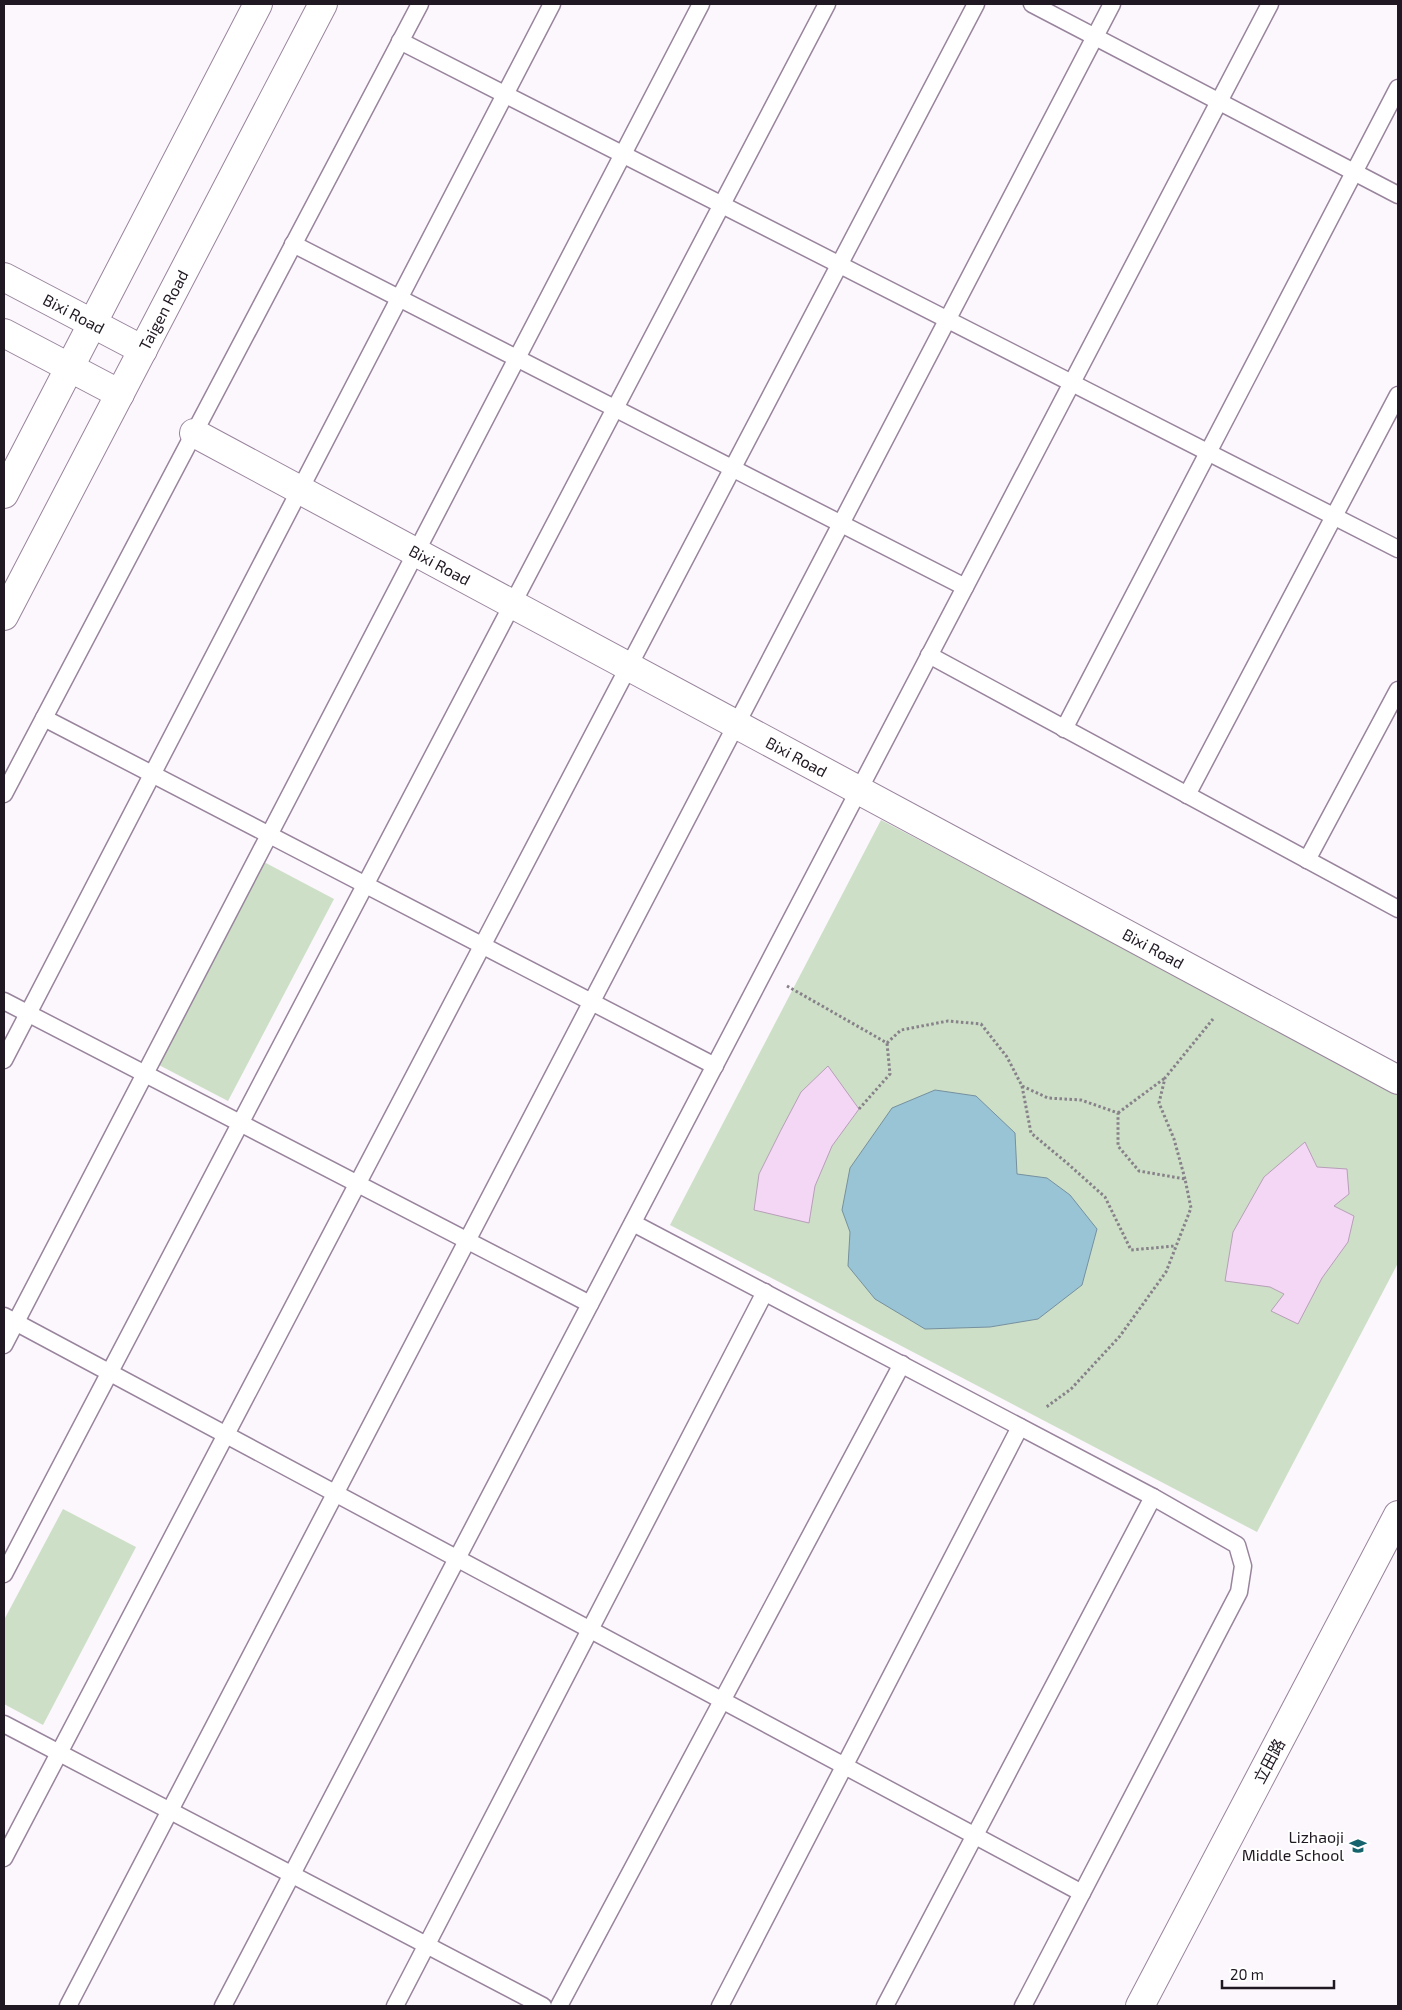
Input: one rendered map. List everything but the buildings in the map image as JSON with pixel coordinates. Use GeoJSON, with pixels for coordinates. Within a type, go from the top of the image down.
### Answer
{"type":"FeatureCollection","features":[{"type":"Feature","properties":{"kind":"street"},"geometry":{"type":"LineString","coordinates":[[4,494],[258,4]]}},
{"type":"Feature","properties":{"kind":"street","name":"Taigen Road"},"geometry":{"type":"LineString","coordinates":[[4,616],[323,4]]}},
{"type":"Feature","properties":{"kind":"street","name":"Bixi Road"},"geometry":{"type":"LineString","coordinates":[[4,277],[143,350]]}},
{"type":"Feature","properties":{"kind":"street"},"geometry":{"type":"LineString","coordinates":[[4,333],[120,394]]}},
{"type":"Feature","properties":{"kind":"street","name":"Bixi Road"},"geometry":{"type":"LineString","coordinates":[[194,432],[1398,1080]]}},
{"type":"Feature","properties":{"kind":"street","name":"立田路"},"geometry":{"type":"LineString","coordinates":[[1140,2006],[1398,1515]]}},
{"type":"Feature","properties":{"kind":"lane"},"geometry":{"type":"LineString","coordinates":[[4,794],[420,4]]}},
{"type":"Feature","properties":{"kind":"lane"},"geometry":{"type":"LineString","coordinates":[[4,1060],[552,4]]}},
{"type":"Feature","properties":{"kind":"lane"},"geometry":{"type":"LineString","coordinates":[[4,1345],[10,1319],[144,1074],[701,4]]}},
{"type":"Feature","properties":{"kind":"lane"},"geometry":{"type":"LineString","coordinates":[[4,1574],[827,4]]}},
{"type":"Feature","properties":{"kind":"lane"},"geometry":{"type":"LineString","coordinates":[[4,1858],[976,4]]}},
{"type":"Feature","properties":{"kind":"lane"},"geometry":{"type":"LineString","coordinates":[[1032,4],[1220,100],[1398,195]]}},
{"type":"Feature","properties":{"kind":"lane"},"geometry":{"type":"LineString","coordinates":[[68,2006],[1112,4]]}},
{"type":"Feature","properties":{"kind":"lane"},"geometry":{"type":"LineString","coordinates":[[223,2006],[1270,4]]}},
{"type":"Feature","properties":{"kind":"lane"},"geometry":{"type":"LineString","coordinates":[[400,41],[1398,549]]}},
{"type":"Feature","properties":{"kind":"lane"},"geometry":{"type":"LineString","coordinates":[[1064,729],[1398,88]]}},
{"type":"Feature","properties":{"kind":"lane"},"geometry":{"type":"LineString","coordinates":[[293,244],[965,587]]}},
{"type":"Feature","properties":{"kind":"lane"},"geometry":{"type":"LineString","coordinates":[[1186,795],[1398,395]]}},
{"type":"Feature","properties":{"kind":"lane"},"geometry":{"type":"LineString","coordinates":[[929,655],[1398,909]]}},
{"type":"Feature","properties":{"kind":"lane"},"geometry":{"type":"LineString","coordinates":[[1308,860],[1398,690]]}},
{"type":"Feature","properties":{"kind":"lane"},"geometry":{"type":"LineString","coordinates":[[44,718],[715,1066]]}},
{"type":"Feature","properties":{"kind":"lane"},"geometry":{"type":"LineString","coordinates":[[4,1001],[590,1304]]}},
{"type":"Feature","properties":{"kind":"lane"},"geometry":{"type":"LineString","coordinates":[[633,1222],[1153,1497],[1237,1545],[1243,1566],[1239,1592],[1023,2006]]}},
{"type":"Feature","properties":{"kind":"lane"},"geometry":{"type":"LineString","coordinates":[[395,2006],[765,1292]]}},
{"type":"Feature","properties":{"kind":"lane"},"geometry":{"type":"LineString","coordinates":[[10,1319],[1082,1892]]}},
{"type":"Feature","properties":{"kind":"lane"},"geometry":{"type":"LineString","coordinates":[[560,2006],[902,1364]]}},
{"type":"Feature","properties":{"kind":"lane"},"geometry":{"type":"LineString","coordinates":[[720,2006],[1020,1427]]}},
{"type":"Feature","properties":{"kind":"lane"},"geometry":{"type":"LineString","coordinates":[[884,2006],[1153,1497]]}},
{"type":"Feature","properties":{"kind":"lane"},"geometry":{"type":"LineString","coordinates":[[4,1724],[543,2006]]}},
{"type":"Feature","properties":{"kind":"path"},"geometry":{"type":"LineString","coordinates":[[763,972],[887,1043]]}},
{"type":"Feature","properties":{"kind":"path"},"geometry":{"type":"LineString","coordinates":[[1118,1113],[1165,1078],[1227,1002],[1233,991]]}},
{"type":"Feature","properties":{"kind":"path"},"geometry":{"type":"LineString","coordinates":[[887,1043],[901,1030],[948,1021],[981,1024],[1007,1056],[1022,1086],[1031,1133],[1105,1197],[1131,1250],[1175,1246]]}},
{"type":"Feature","properties":{"kind":"path"},"geometry":{"type":"LineString","coordinates":[[859,1109],[890,1074],[887,1043]]}},
{"type":"Feature","properties":{"kind":"path"},"geometry":{"type":"LineString","coordinates":[[1020,1427],[1072,1389],[1120,1336],[1166,1272],[1191,1208],[1174,1139],[1159,1103],[1165,1078]]}},
{"type":"Feature","properties":{"kind":"path"},"geometry":{"type":"LineString","coordinates":[[1022,1086],[1048,1098],[1081,1100],[1118,1113]]}},
{"type":"Feature","properties":{"kind":"path"},"geometry":{"type":"LineString","coordinates":[[1118,1113],[1118,1146],[1139,1171],[1185,1179]]}},
{"type":"Feature","properties":{"kind":"green space"},"geometry":{"type":"Polygon","coordinates":[[[881,820],[1398,1091],[1398,1263],[1257,1532],[670,1225],[881,820]]]}},
{"type":"Feature","properties":{"kind":"green space"},"geometry":{"type":"Polygon","coordinates":[[[264,862],[334,899],[228,1101],[157,1064],[264,862]]]}},
{"type":"Feature","properties":{"kind":"green space"},"geometry":{"type":"Polygon","coordinates":[[[63,1509],[136,1547],[43,1725],[4,1704],[4,1620],[63,1509]]]}},
{"type":"Feature","properties":{"kind":"water"},"geometry":{"type":"Polygon","coordinates":[[[935,1090],[976,1096],[1015,1133],[1017,1174],[1047,1178],[1070,1195],[1097,1229],[1082,1285],[1038,1319],[990,1327],[925,1329],[875,1299],[848,1266],[850,1232],[842,1210],[850,1168],[892,1108],[935,1090]]]}},
{"type":"Feature","properties":{"kind":"place","name":"Lizhaoji Middle School"},"geometry":{"type":"Point","coordinates":[1358,1846]}}]}
